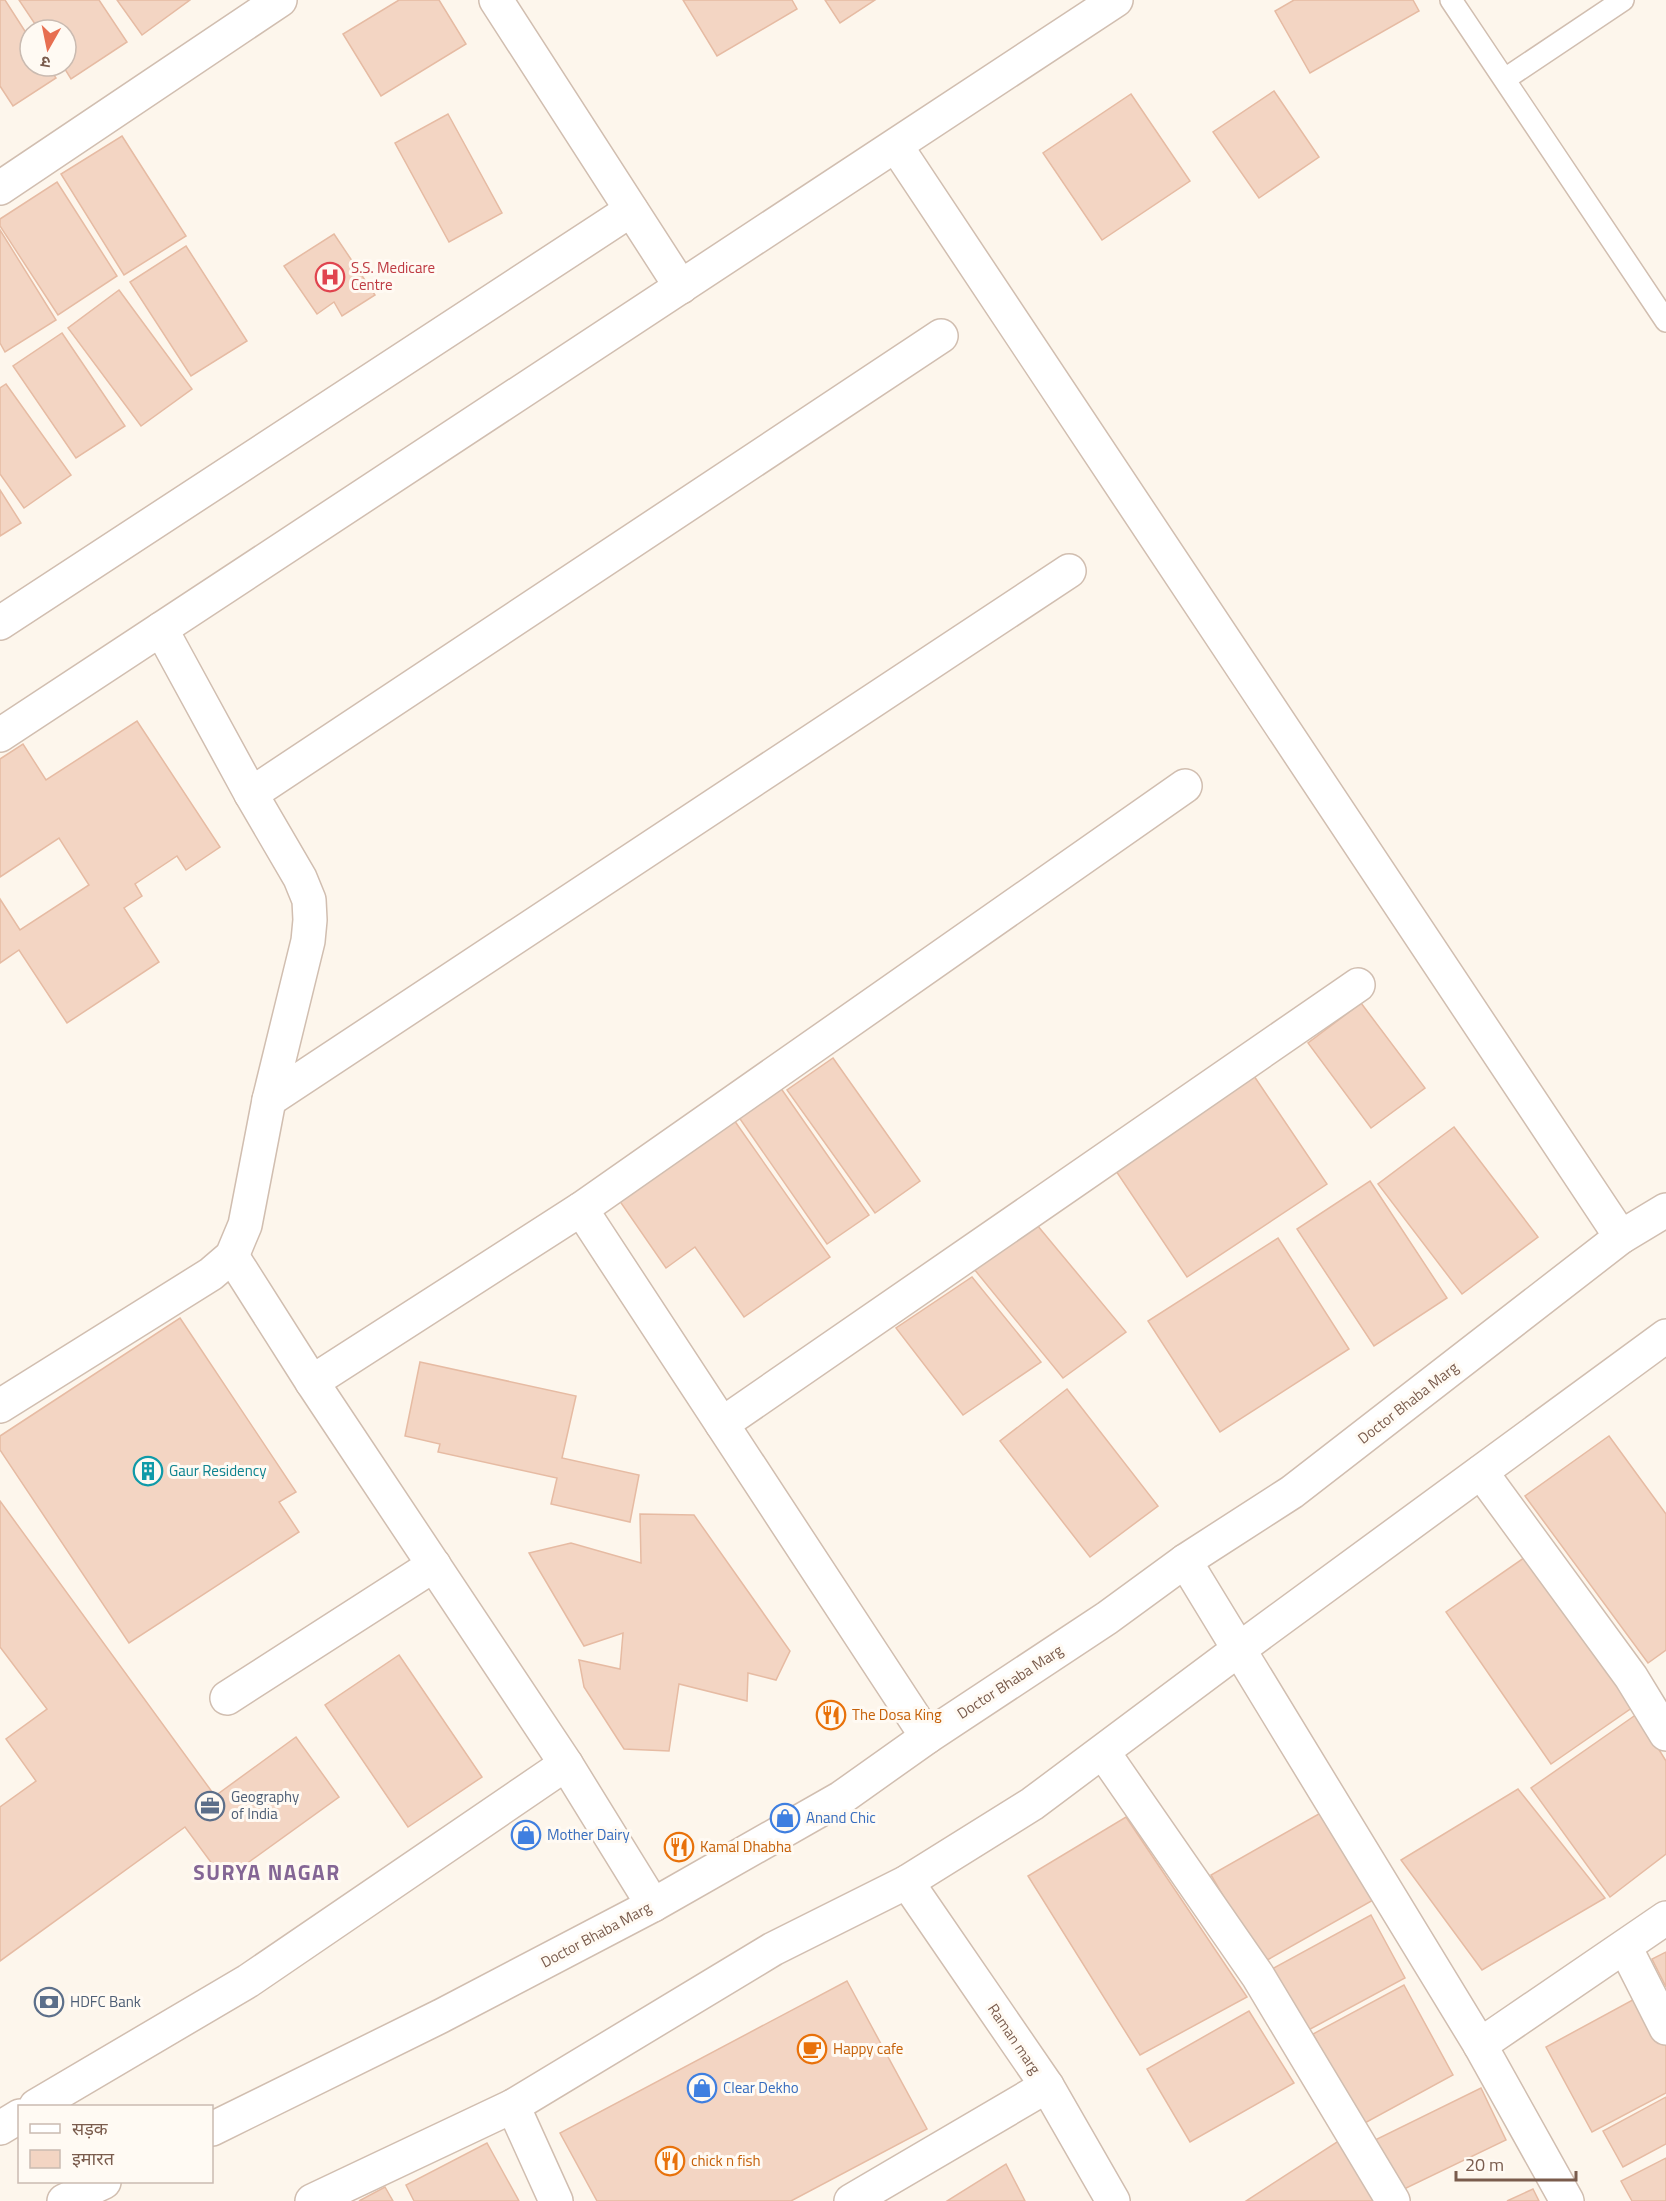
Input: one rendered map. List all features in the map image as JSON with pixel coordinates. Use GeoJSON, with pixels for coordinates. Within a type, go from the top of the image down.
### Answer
{"type":"FeatureCollection","features":[{"type":"Feature","properties":{"kind":"street"},"geometry":{"type":"LineString","coordinates":[[0,188],[280,0]]}},
{"type":"Feature","properties":{"kind":"street"},"geometry":{"type":"LineString","coordinates":[[495,0],[681,287]]}},
{"type":"Feature","properties":{"kind":"street"},"geometry":{"type":"LineString","coordinates":[[0,735],[1116,0]]}},
{"type":"Feature","properties":{"kind":"street"},"geometry":{"type":"LineString","coordinates":[[896,146],[1621,1237]]}},
{"type":"Feature","properties":{"kind":"street"},"geometry":{"type":"LineString","coordinates":[[0,623],[631,210]]}},
{"type":"Feature","properties":{"kind":"street"},"geometry":{"type":"LineString","coordinates":[[251,794],[941,336]]}},
{"type":"Feature","properties":{"kind":"street"},"geometry":{"type":"LineString","coordinates":[[269,1100],[1069,571]]}},
{"type":"Feature","properties":{"kind":"street"},"geometry":{"type":"LineString","coordinates":[[0,1406],[211,1274],[232,1256],[245,1225],[269,1100],[308,941],[309,900],[300,878],[251,794],[161,629]]}},
{"type":"Feature","properties":{"kind":"street"},"geometry":{"type":"LineString","coordinates":[[312,1382],[582,1209],[1185,786]]}},
{"type":"Feature","properties":{"kind":"street"},"geometry":{"type":"LineString","coordinates":[[722,1424],[1358,985]]}},
{"type":"Feature","properties":{"kind":"street"},"geometry":{"type":"LineString","coordinates":[[582,1209],[927,1737]]}},
{"type":"Feature","properties":{"kind":"street","name":"Doctor Bhaba Marg"},"geometry":{"type":"LineString","coordinates":[[213,2129],[441,2016],[653,1905],[841,1798],[927,1737],[1107,1618],[1185,1561],[1292,1492],[1621,1237],[1666,1210]]}},
{"type":"Feature","properties":{"kind":"street"},"geometry":{"type":"LineString","coordinates":[[232,1256],[312,1382],[566,1764],[653,1905]]}},
{"type":"Feature","properties":{"kind":"street"},"geometry":{"type":"LineString","coordinates":[[312,2201],[513,2106],[773,1949],[907,1882],[1032,1804],[1666,1336]]}},
{"type":"Feature","properties":{"kind":"street"},"geometry":{"type":"LineString","coordinates":[[1481,1472],[1631,1677],[1666,1734]]}},
{"type":"Feature","properties":{"kind":"street"},"geometry":{"type":"LineString","coordinates":[[1185,1561],[1480,2044],[1567,2201]]}},
{"type":"Feature","properties":{"kind":"street"},"geometry":{"type":"LineString","coordinates":[[227,1698],[434,1565]]}},
{"type":"Feature","properties":{"kind":"street"},"geometry":{"type":"LineString","coordinates":[[1102,1752],[1258,1976],[1393,2201]]}},
{"type":"Feature","properties":{"kind":"street"},"geometry":{"type":"LineString","coordinates":[[38,2105],[248,1981],[566,1764]]}},
{"type":"Feature","properties":{"kind":"street","name":"Raman marg"},"geometry":{"type":"LineString","coordinates":[[907,1882],[1047,2086],[1113,2201]]}},
{"type":"Feature","properties":{"kind":"street"},"geometry":{"type":"LineString","coordinates":[[1480,2044],[1666,1918]]}},
{"type":"Feature","properties":{"kind":"street"},"geometry":{"type":"LineString","coordinates":[[1625,1947],[1666,2028]]}},
{"type":"Feature","properties":{"kind":"street"},"geometry":{"type":"LineString","coordinates":[[852,2201],[1047,2086]]}},
{"type":"Feature","properties":{"kind":"street"},"geometry":{"type":"LineString","coordinates":[[513,2106],[556,2201]]}},
{"type":"Feature","properties":{"kind":"street"},"geometry":{"type":"LineString","coordinates":[[0,2128],[18,2117]]}},
{"type":"Feature","properties":{"kind":"street"},"geometry":{"type":"LineString","coordinates":[[64,2201],[100,2183]]}},
{"type":"Feature","properties":{"kind":"lane"},"geometry":{"type":"LineString","coordinates":[[1451,0],[1666,321]]}},
{"type":"Feature","properties":{"kind":"lane"},"geometry":{"type":"LineString","coordinates":[[1505,79],[1623,0]]}},
{"type":"Feature","properties":{"kind":"building"},"geometry":{"type":"Polygon","coordinates":[[[0,0],[5,0],[18,20],[18,78],[56,78],[13,106],[0,86],[0,0]]]}},
{"type":"Feature","properties":{"kind":"building"},"geometry":{"type":"Polygon","coordinates":[[[19,0],[99,0],[127,42],[78,74],[78,18],[31,18],[19,0]]]}},
{"type":"Feature","properties":{"kind":"building"},"geometry":{"type":"Polygon","coordinates":[[[117,0],[190,0],[142,35],[117,0]]]}},
{"type":"Feature","properties":{"kind":"building"},"geometry":{"type":"Polygon","coordinates":[[[399,0],[439,0],[466,44],[381,96],[343,34],[399,0]]]}},
{"type":"Feature","properties":{"kind":"building"},"geometry":{"type":"Polygon","coordinates":[[[683,0],[792,0],[797,9],[717,56],[683,0]]]}},
{"type":"Feature","properties":{"kind":"building"},"geometry":{"type":"Polygon","coordinates":[[[825,0],[875,0],[840,23],[825,0]]]}},
{"type":"Feature","properties":{"kind":"building"},"geometry":{"type":"Polygon","coordinates":[[[1294,0],[1413,0],[1419,11],[1310,73],[1275,11],[1294,0]]]}},
{"type":"Feature","properties":{"kind":"building"},"geometry":{"type":"Polygon","coordinates":[[[1274,91],[1319,157],[1259,198],[1213,132],[1274,91]]]}},
{"type":"Feature","properties":{"kind":"building"},"geometry":{"type":"Polygon","coordinates":[[[1131,94],[1190,181],[1102,240],[1043,153],[1131,94]]]}},
{"type":"Feature","properties":{"kind":"building"},"geometry":{"type":"Polygon","coordinates":[[[448,114],[502,213],[449,242],[395,143],[448,114]]]}},
{"type":"Feature","properties":{"kind":"building"},"geometry":{"type":"Polygon","coordinates":[[[122,136],[186,236],[124,275],[61,174],[122,136]]]}},
{"type":"Feature","properties":{"kind":"building"},"geometry":{"type":"Polygon","coordinates":[[[57,182],[117,276],[58,315],[0,226],[0,219],[57,182]]]}},
{"type":"Feature","properties":{"kind":"building"},"geometry":{"type":"Polygon","coordinates":[[[0,230],[56,320],[5,352],[0,343],[0,230]]]}},
{"type":"Feature","properties":{"kind":"building"},"geometry":{"type":"Polygon","coordinates":[[[334,234],[375,295],[342,316],[334,302],[317,314],[284,266],[334,234]]]}},
{"type":"Feature","properties":{"kind":"building"},"geometry":{"type":"Polygon","coordinates":[[[186,246],[247,341],[191,376],[130,282],[186,246]]]}},
{"type":"Feature","properties":{"kind":"building"},"geometry":{"type":"Polygon","coordinates":[[[119,290],[192,389],[141,426],[68,328],[119,290]]]}},
{"type":"Feature","properties":{"kind":"building"},"geometry":{"type":"Polygon","coordinates":[[[62,333],[125,426],[76,458],[13,366],[62,333]]]}},
{"type":"Feature","properties":{"kind":"building"},"geometry":{"type":"Polygon","coordinates":[[[6,384],[71,475],[24,508],[0,474],[0,388],[6,384]]]}},
{"type":"Feature","properties":{"kind":"building"},"geometry":{"type":"Polygon","coordinates":[[[0,490],[21,523],[0,536],[0,490]]]}},
{"type":"Feature","properties":{"kind":"building"},"geometry":{"type":"Polygon","coordinates":[[[137,721],[220,847],[186,870],[177,856],[135,884],[142,896],[124,908],[159,962],[67,1023],[19,950],[0,963],[0,899],[20,930],[89,885],[59,838],[0,877],[0,759],[23,744],[46,780],[137,721]]]}},
{"type":"Feature","properties":{"kind":"building"},"geometry":{"type":"Polygon","coordinates":[[[1361,1003],[1425,1088],[1371,1128],[1308,1043],[1361,1003]]]}},
{"type":"Feature","properties":{"kind":"building"},"geometry":{"type":"Polygon","coordinates":[[[833,1058],[920,1181],[875,1213],[787,1090],[833,1058]]]}},
{"type":"Feature","properties":{"kind":"building"},"geometry":{"type":"Polygon","coordinates":[[[1254,1076],[1327,1184],[1187,1277],[1114,1168],[1254,1076]]]}},
{"type":"Feature","properties":{"kind":"building"},"geometry":{"type":"Polygon","coordinates":[[[780,1087],[869,1215],[827,1244],[738,1116],[780,1087]]]}},
{"type":"Feature","properties":{"kind":"building"},"geometry":{"type":"Polygon","coordinates":[[[734,1120],[830,1257],[744,1317],[695,1247],[666,1268],[619,1200],[734,1120]]]}},
{"type":"Feature","properties":{"kind":"building"},"geometry":{"type":"Polygon","coordinates":[[[1454,1127],[1538,1237],[1462,1294],[1378,1184],[1454,1127]]]}},
{"type":"Feature","properties":{"kind":"building"},"geometry":{"type":"Polygon","coordinates":[[[1370,1181],[1447,1298],[1374,1346],[1297,1229],[1370,1181]]]}},
{"type":"Feature","properties":{"kind":"building"},"geometry":{"type":"Polygon","coordinates":[[[1037,1225],[1126,1332],[1063,1378],[974,1269],[1037,1225]]]}},
{"type":"Feature","properties":{"kind":"building"},"geometry":{"type":"Polygon","coordinates":[[[1278,1238],[1349,1349],[1220,1432],[1148,1321],[1278,1238]]]}},
{"type":"Feature","properties":{"kind":"building"},"geometry":{"type":"Polygon","coordinates":[[[972,1277],[1041,1362],[963,1415],[896,1328],[972,1277]]]}},
{"type":"Feature","properties":{"kind":"building","name":"Gaur Residency"},"geometry":{"type":"Polygon","coordinates":[[[180,1318],[296,1492],[279,1502],[299,1532],[129,1643],[0,1450],[0,1436],[180,1318]]]}},
{"type":"Feature","properties":{"kind":"building"},"geometry":{"type":"Polygon","coordinates":[[[420,1362],[576,1396],[562,1458],[639,1475],[630,1522],[551,1504],[557,1478],[438,1452],[440,1444],[405,1436],[420,1362]]]}},
{"type":"Feature","properties":{"kind":"building"},"geometry":{"type":"Polygon","coordinates":[[[1067,1389],[1158,1506],[1090,1557],[1000,1441],[1067,1389]]]}},
{"type":"Feature","properties":{"kind":"building"},"geometry":{"type":"Polygon","coordinates":[[[1609,1436],[1666,1514],[1666,1650],[1648,1663],[1525,1496],[1609,1436]]]}},
{"type":"Feature","properties":{"kind":"building"},"geometry":{"type":"Polygon","coordinates":[[[0,1501],[215,1796],[296,1737],[339,1797],[224,1880],[185,1827],[0,1961],[0,1807],[36,1781],[6,1739],[47,1709],[0,1647],[0,1501]]]}},
{"type":"Feature","properties":{"kind":"building"},"geometry":{"type":"Polygon","coordinates":[[[640,1514],[694,1515],[790,1651],[776,1680],[748,1673],[747,1701],[679,1684],[669,1751],[624,1749],[584,1687],[579,1660],[620,1669],[623,1633],[584,1646],[529,1553],[571,1543],[641,1563],[640,1514]]]}},
{"type":"Feature","properties":{"kind":"building"},"geometry":{"type":"Polygon","coordinates":[[[1531,1553],[1636,1705],[1551,1764],[1446,1612],[1531,1553]]]}},
{"type":"Feature","properties":{"kind":"building"},"geometry":{"type":"Polygon","coordinates":[[[399,1655],[482,1777],[408,1827],[325,1705],[399,1655]]]}},
{"type":"Feature","properties":{"kind":"building"},"geometry":{"type":"Polygon","coordinates":[[[1637,1714],[1666,1761],[1666,1854],[1610,1897],[1531,1788],[1637,1714]]]}},
{"type":"Feature","properties":{"kind":"building"},"geometry":{"type":"Polygon","coordinates":[[[1518,1789],[1605,1898],[1482,1970],[1401,1860],[1518,1789]]]}},
{"type":"Feature","properties":{"kind":"building"},"geometry":{"type":"Polygon","coordinates":[[[1324,1811],[1375,1899],[1262,1963],[1211,1875],[1324,1811]]]}},
{"type":"Feature","properties":{"kind":"building"},"geometry":{"type":"Polygon","coordinates":[[[1126,1817],[1247,1997],[1140,2055],[1028,1876],[1126,1817]]]}},
{"type":"Feature","properties":{"kind":"building"},"geometry":{"type":"Polygon","coordinates":[[[1371,1915],[1405,1978],[1303,2033],[1270,1970],[1371,1915]]]}},
{"type":"Feature","properties":{"kind":"building"},"geometry":{"type":"Polygon","coordinates":[[[1666,1952],[1666,1987],[1652,1959],[1666,1952]]]}},
{"type":"Feature","properties":{"kind":"building"},"geometry":{"type":"Polygon","coordinates":[[[847,1981],[927,2129],[791,2201],[597,2201],[560,2133],[847,1981]]]}},
{"type":"Feature","properties":{"kind":"building"},"geometry":{"type":"Polygon","coordinates":[[[1404,1985],[1453,2075],[1363,2124],[1313,2034],[1404,1985]]]}},
{"type":"Feature","properties":{"kind":"building"},"geometry":{"type":"Polygon","coordinates":[[[1640,1996],[1666,2044],[1666,2093],[1592,2132],[1546,2047],[1640,1996]]]}},
{"type":"Feature","properties":{"kind":"building"},"geometry":{"type":"Polygon","coordinates":[[[1249,2011],[1294,2083],[1190,2142],[1147,2069],[1249,2011]]]}},
{"type":"Feature","properties":{"kind":"building"},"geometry":{"type":"Polygon","coordinates":[[[1481,2088],[1506,2140],[1400,2191],[1375,2140],[1481,2088]]]}},
{"type":"Feature","properties":{"kind":"building"},"geometry":{"type":"Polygon","coordinates":[[[1666,2097],[1666,2144],[1623,2167],[1603,2131],[1666,2097]]]}},
{"type":"Feature","properties":{"kind":"building"},"geometry":{"type":"Polygon","coordinates":[[[1340,2140],[1374,2201],[1246,2201],[1340,2140]]]}},
{"type":"Feature","properties":{"kind":"building"},"geometry":{"type":"Polygon","coordinates":[[[487,2143],[519,2201],[414,2201],[406,2185],[487,2143]]]}},
{"type":"Feature","properties":{"kind":"building"},"geometry":{"type":"Polygon","coordinates":[[[1666,2158],[1666,2201],[1632,2201],[1621,2181],[1666,2158]]]}},
{"type":"Feature","properties":{"kind":"building"},"geometry":{"type":"Polygon","coordinates":[[[1006,2164],[1025,2201],[947,2201],[1006,2164]]]}},
{"type":"Feature","properties":{"kind":"building"},"geometry":{"type":"Polygon","coordinates":[[[385,2187],[393,2201],[359,2201],[385,2187]]]}},
{"type":"Feature","properties":{"kind":"building"},"geometry":{"type":"Polygon","coordinates":[[[1533,2189],[1539,2201],[1507,2201],[1533,2189]]]}},
{"type":"Feature","properties":{"kind":"place","name":"S.S. Medicare Centre"},"geometry":{"type":"Point","coordinates":[330,277]}},
{"type":"Feature","properties":{"kind":"place","name":"Gaur Residency"},"geometry":{"type":"Point","coordinates":[148,1471]}},
{"type":"Feature","properties":{"kind":"place","name":"The Dosa King"},"geometry":{"type":"Point","coordinates":[831,1715]}},
{"type":"Feature","properties":{"kind":"place","name":"Geography of India"},"geometry":{"type":"Point","coordinates":[210,1806]}},
{"type":"Feature","properties":{"kind":"place","name":"Anand Chic"},"geometry":{"type":"Point","coordinates":[785,1818]}},
{"type":"Feature","properties":{"kind":"place","name":"Mother Dairy"},"geometry":{"type":"Point","coordinates":[526,1835]}},
{"type":"Feature","properties":{"kind":"place","name":"Kamal Dhabha"},"geometry":{"type":"Point","coordinates":[679,1847]}},
{"type":"Feature","properties":{"kind":"place","name":"HDFC Bank"},"geometry":{"type":"Point","coordinates":[49,2002]}},
{"type":"Feature","properties":{"kind":"place","name":"Happy cafe"},"geometry":{"type":"Point","coordinates":[812,2049]}},
{"type":"Feature","properties":{"kind":"place","name":"Clear Dekho"},"geometry":{"type":"Point","coordinates":[702,2088]}},
{"type":"Feature","properties":{"kind":"place","name":"chick n fish"},"geometry":{"type":"Point","coordinates":[670,2161]}},
{"type":"Feature","properties":{"kind":"district","name":"SURYA NAGAR"},"geometry":{"type":"Point","coordinates":[267,1873]}}]}
